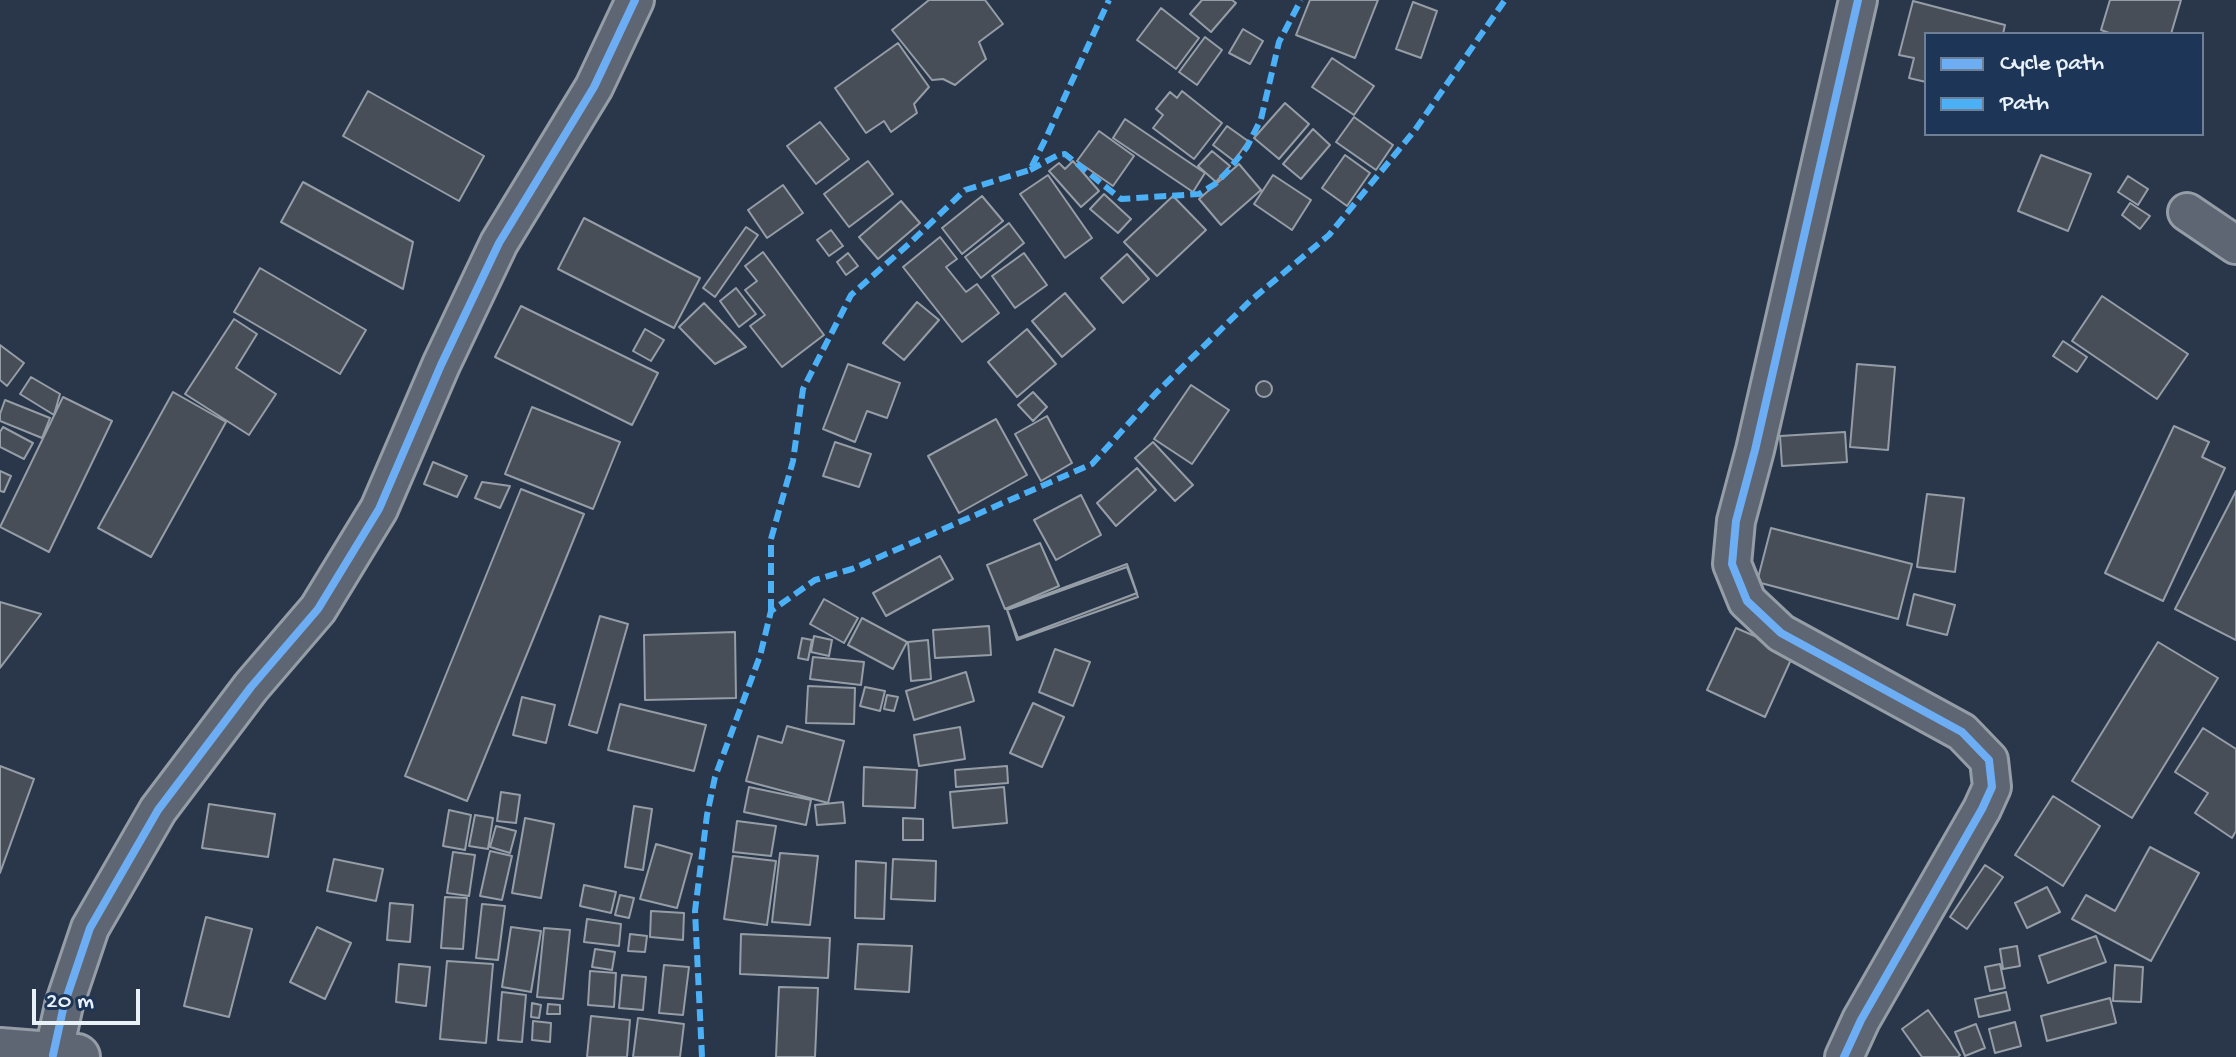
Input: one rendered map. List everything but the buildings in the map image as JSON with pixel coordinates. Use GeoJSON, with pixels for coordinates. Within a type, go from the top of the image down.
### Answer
{"type":"FeatureCollection","features":[{"type":"Feature","properties":{"kind":"main road"},"geometry":{"type":"LineString","coordinates":[[0,1051],[65,1056]]}},
{"type":"Feature","properties":{"kind":"street"},"geometry":{"type":"LineString","coordinates":[[65,1056],[64,1005],[90,928],[158,810],[251,687],[318,609],[379,509],[441,365],[499,243],[594,87],[635,0]]}},
{"type":"Feature","properties":{"kind":"street"},"geometry":{"type":"LineString","coordinates":[[1844,1057],[1861,1020],[1992,787],[1989,760],[1962,732],[1781,633],[1747,601],[1732,564],[1736,521],[1858,0]]}},
{"type":"Feature","properties":{"kind":"street"},"geometry":{"type":"LineString","coordinates":[[2187,212],[2236,245]]}},
{"type":"Feature","properties":{"kind":"marked path"},"geometry":{"type":"LineString","coordinates":[[771,611],[771,539],[793,461],[803,389],[851,295],[965,190],[1030,170],[1109,0]]}},
{"type":"Feature","properties":{"kind":"marked path"},"geometry":{"type":"LineString","coordinates":[[1030,170],[1065,154],[1121,199],[1199,194],[1215,184],[1247,147],[1261,119],[1279,42],[1301,0]]}},
{"type":"Feature","properties":{"kind":"marked path"},"geometry":{"type":"LineString","coordinates":[[702,1057],[695,911],[707,815],[715,777],[760,656],[771,611],[815,580],[852,569],[1092,464],[1157,392],[1250,301],[1329,235],[1415,130],[1505,0]]}},
{"type":"Feature","properties":{"kind":"cycle path"},"geometry":{"type":"LineString","coordinates":[[53,1055],[64,1005],[90,928],[158,810],[251,687],[318,609],[379,509],[441,365],[499,243],[594,87],[635,0]]}},
{"type":"Feature","properties":{"kind":"cycle path"},"geometry":{"type":"LineString","coordinates":[[1844,1057],[1861,1020],[1992,787],[1989,760],[1962,732],[1781,633],[1747,601],[1732,564],[1736,521],[1858,0]]}}]}
